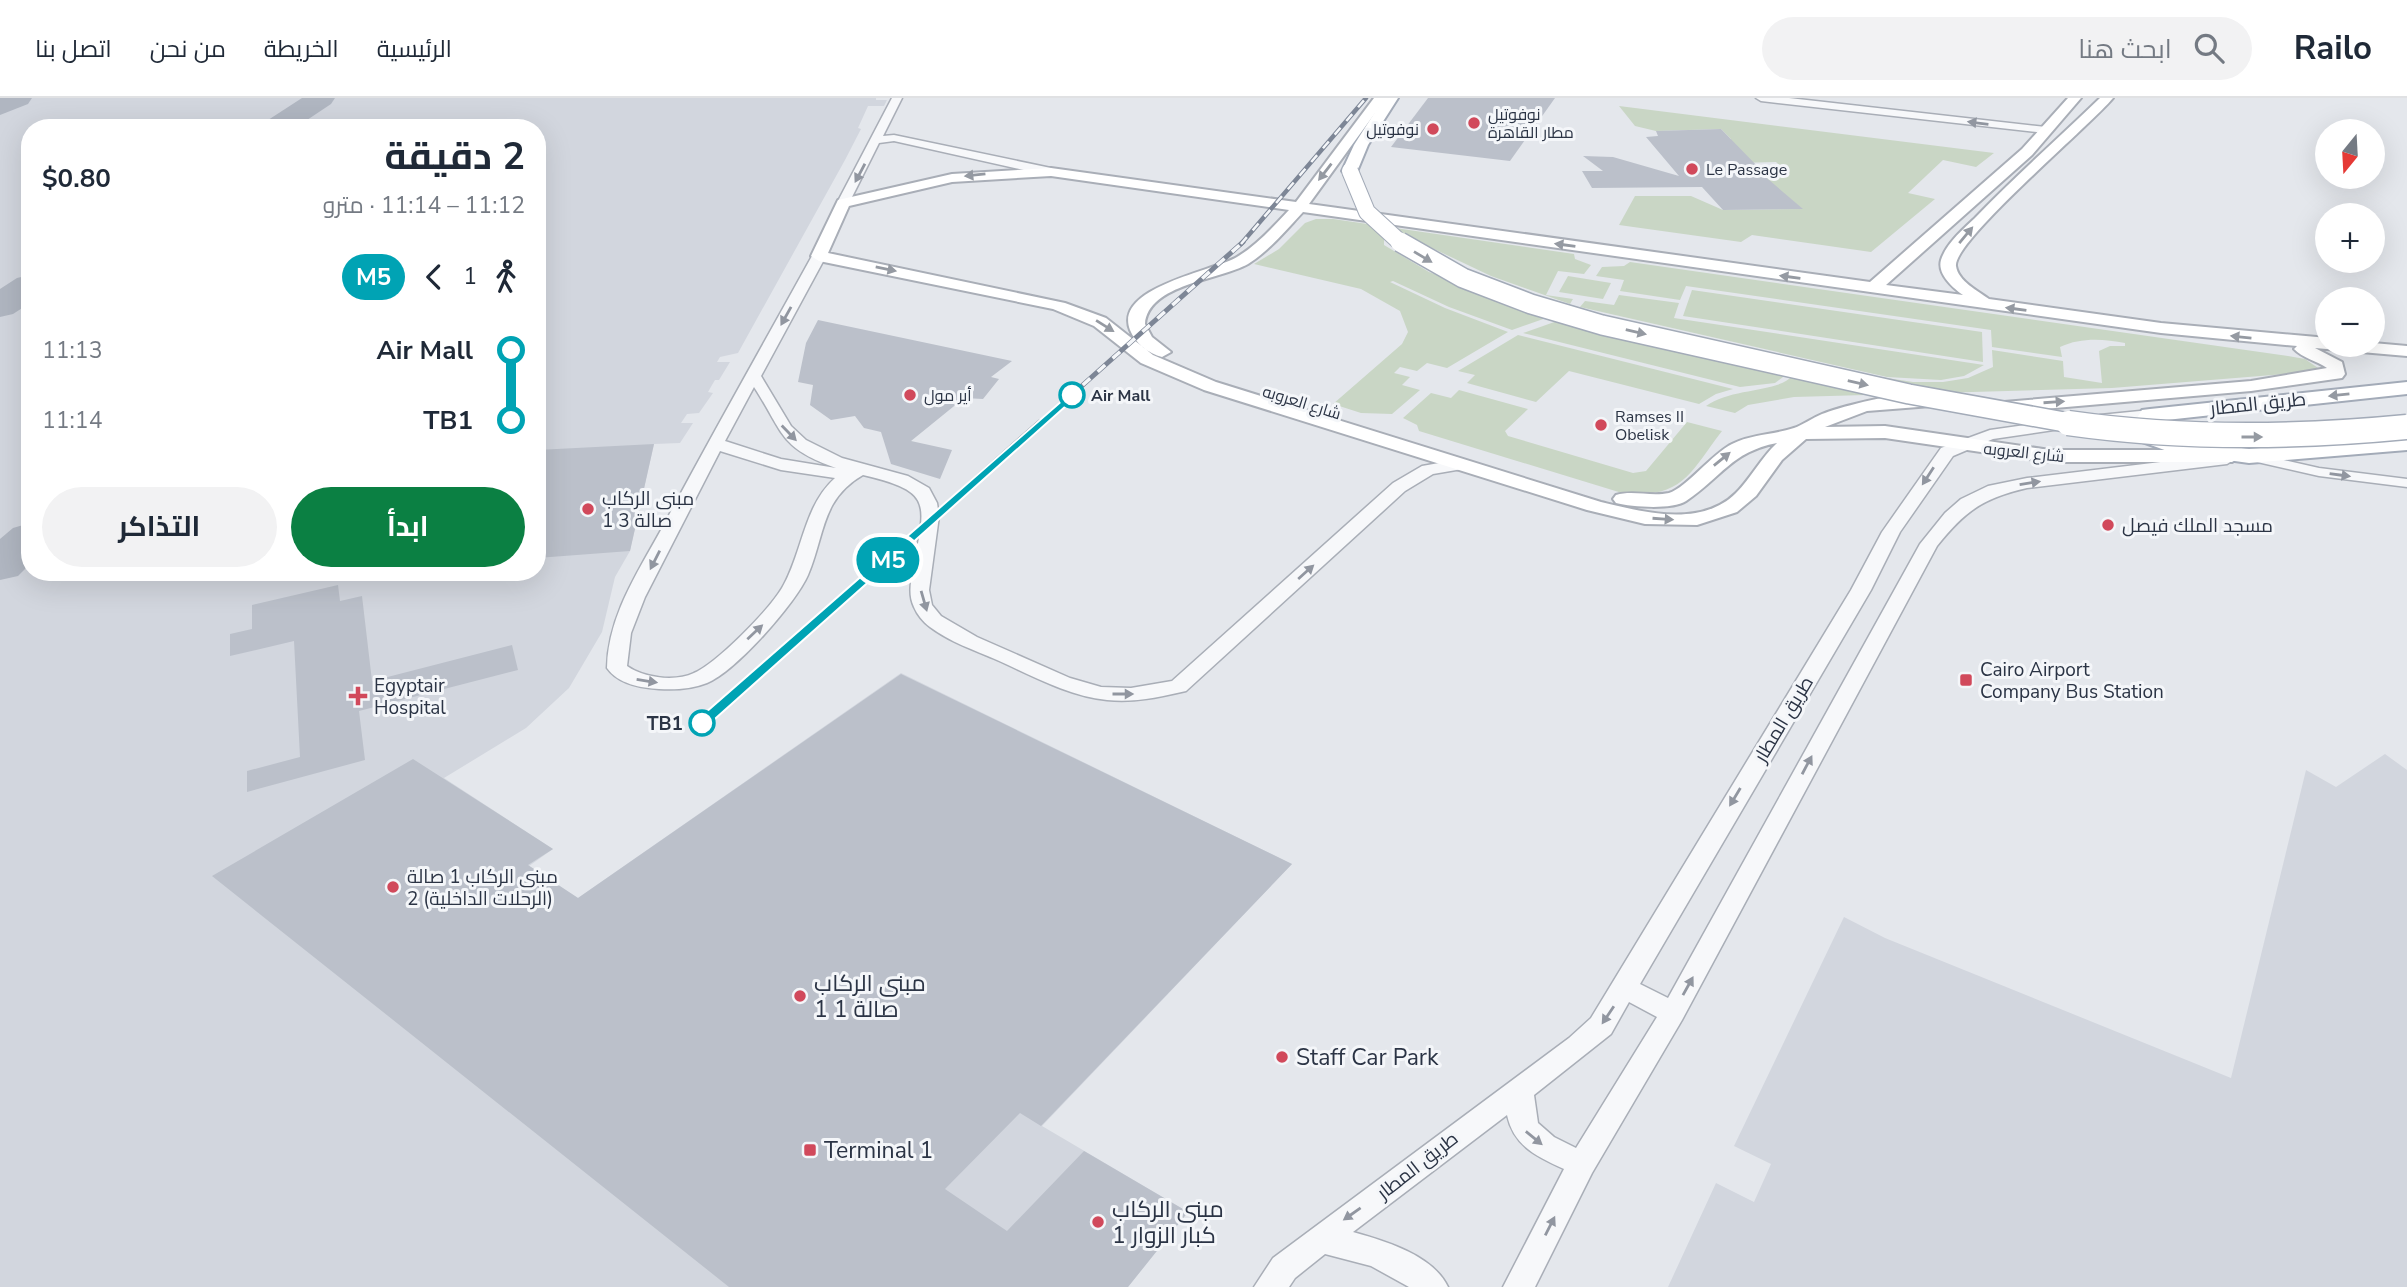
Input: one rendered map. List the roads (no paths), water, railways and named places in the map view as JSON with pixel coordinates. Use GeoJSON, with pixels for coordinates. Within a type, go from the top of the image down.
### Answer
{"type":"FeatureCollection","features":[{"type":"Feature","properties":{"kind":"main road","name":"شارع العروبه"},"geometry":{"type":"LineString","coordinates":[[1380,98],[1297,208],[1244,260],[1224,270],[1164,289],[1147,301],[1137,315],[1136,322],[1146,342],[1169,356],[1235,381],[1620,499],[1645,502],[1677,498],[1736,449],[1752,442],[1800,433],[1885,432],[2050,456],[2249,456]]}},
{"type":"Feature","properties":{"kind":"main road"},"geometry":{"type":"LineString","coordinates":[[1391,98],[1361,145],[1350,171],[1356,194],[1381,227],[1415,253],[1482,286],[1595,323],[1936,400],[2086,426],[2236,437],[2329,435],[2407,427]]}},
{"type":"Feature","properties":{"kind":"main road"},"geometry":{"type":"LineString","coordinates":[[1872,289],[2017,160],[2076,98]]}},
{"type":"Feature","properties":{"kind":"main road"},"geometry":{"type":"LineString","coordinates":[[1912,256],[1908,273],[1911,278],[1937,282],[1944,279],[1938,264],[1973,226],[2107,98]]}},
{"type":"Feature","properties":{"kind":"main road"},"geometry":{"type":"LineString","coordinates":[[2055,120],[2085,120]]}},
{"type":"Feature","properties":{"kind":"main road"},"geometry":{"type":"LineString","coordinates":[[818,256],[843,203],[952,178],[1051,172],[1987,305],[2271,340],[2407,351]]}},
{"type":"Feature","properties":{"kind":"main road"},"geometry":{"type":"LineString","coordinates":[[1949,255],[1948,265],[1955,279],[1987,305]]}},
{"type":"Feature","properties":{"kind":"main road","name":"شارع العروبه"},"geometry":{"type":"LineString","coordinates":[[818,256],[1059,306],[1100,323],[1133,350],[1182,375],[1261,403],[1621,513],[1664,519],[1699,518],[1730,507],[1742,498],[1778,453],[1800,433]]}},
{"type":"Feature","properties":{"kind":"main road"},"geometry":{"type":"LineString","coordinates":[[1800,433],[1824,418],[1889,402],[1948,400],[2016,404],[2251,386],[2330,377],[2338,370],[2331,361],[2322,356],[2271,340]]}},
{"type":"Feature","properties":{"kind":"main road","name":"طريق المطار"},"geometry":{"type":"LineString","coordinates":[[2150,415],[2407,388]]}},
{"type":"Feature","properties":{"kind":"main road"},"geometry":{"type":"LineString","coordinates":[[2150,415],[2143,430],[2154,440],[2249,456],[2407,443]]}},
{"type":"Feature","properties":{"kind":"street"},"geometry":{"type":"LineString","coordinates":[[843,203],[897,98]]}},
{"type":"Feature","properties":{"kind":"street"},"geometry":{"type":"LineString","coordinates":[[877,140],[897,129],[909,98]]}},
{"type":"Feature","properties":{"kind":"street"},"geometry":{"type":"LineString","coordinates":[[1761,98],[2055,120]]}},
{"type":"Feature","properties":{"kind":"street"},"geometry":{"type":"LineString","coordinates":[[886,119],[897,129],[1051,172]]}},
{"type":"Feature","properties":{"kind":"street"},"geometry":{"type":"LineString","coordinates":[[818,256],[715,443],[629,611],[616,657],[617,668],[633,679],[670,683],[703,677],[770,618],[792,588],[820,510],[833,486],[855,472]]}},
{"type":"Feature","properties":{"kind":"street"},"geometry":{"type":"LineString","coordinates":[[754,376],[767,392],[775,416],[791,436],[811,450],[855,472]]}},
{"type":"Feature","properties":{"kind":"street","name":"طريق المطار"},"geometry":{"type":"LineString","coordinates":[[1270,1287],[1284,1268],[1320,1239],[1591,1037],[1609,1015],[1681,888],[1861,590],[1886,543],[1938,461],[1958,444],[2013,431],[2150,415]]}},
{"type":"Feature","properties":{"kind":"street"},"geometry":{"type":"LineString","coordinates":[[715,443],[764,462],[855,472],[905,482],[920,489],[929,504],[928,553],[920,593],[926,612],[937,624],[1067,684],[1103,693],[1124,694],[1179,687],[1399,487],[1428,470],[1462,464]]}},
{"type":"Feature","properties":{"kind":"street"},"geometry":{"type":"LineString","coordinates":[[1519,1287],[1582,1164],[1673,1013],[1895,601],[1923,553],[1951,517],[1967,503],[1994,490],[2027,483],[2249,456],[2319,472],[2407,483]]}},
{"type":"Feature","properties":{"kind":"street"},"geometry":{"type":"LineString","coordinates":[[1886,543],[1923,553]]}},
{"type":"Feature","properties":{"kind":"street"},"geometry":{"type":"LineString","coordinates":[[1861,590],[1895,601]]}},
{"type":"Feature","properties":{"kind":"street"},"geometry":{"type":"LineString","coordinates":[[1625,988],[1673,1013]]}},
{"type":"Feature","properties":{"kind":"street"},"geometry":{"type":"LineString","coordinates":[[1520,1089],[1520,1119],[1525,1130],[1546,1147],[1582,1164]]}},
{"type":"Feature","properties":{"kind":"street"},"geometry":{"type":"LineString","coordinates":[[1320,1239],[1377,1253],[1403,1266],[1432,1287]]}},
{"type":"Feature","properties":{"kind":"railway"},"geometry":{"type":"LineString","coordinates":[[1242,243],[1366,98]]}},
{"type":"Feature","properties":{"kind":"railway"},"geometry":{"type":"LineString","coordinates":[[1038,425],[1242,243]]}},
{"type":"Feature","properties":{"kind":"railway"},"geometry":{"type":"LineString","coordinates":[[783,651],[1040,423]]}},
{"type":"Feature","properties":{"kind":"railway"},"geometry":{"type":"LineString","coordinates":[[702,723],[785,649]]}},
{"type":"Feature","properties":{"kind":"metro line","name":"M5"},"geometry":{"type":"LineString","coordinates":[[702,723],[1072,395]]}},
{"type":"Feature","properties":{"kind":"place","name":"نوفوتيل مطار القاهرة"},"geometry":{"type":"Point","coordinates":[1474,123]}},
{"type":"Feature","properties":{"kind":"place","name":"نوفوتيل"},"geometry":{"type":"Point","coordinates":[1433,129]}},
{"type":"Feature","properties":{"kind":"place","name":"Le Passage"},"geometry":{"type":"Point","coordinates":[1692,169]}},
{"type":"Feature","properties":{"kind":"place","name":"أير مول"},"geometry":{"type":"Point","coordinates":[910,395]}},
{"type":"Feature","properties":{"kind":"place","name":"Air Mall"},"geometry":{"type":"Point","coordinates":[1072,395]}},
{"type":"Feature","properties":{"kind":"place","name":"Ramses II Obelisk"},"geometry":{"type":"Point","coordinates":[1601,425]}},
{"type":"Feature","properties":{"kind":"place","name":"مبنى الركاب 1 صالة 3"},"geometry":{"type":"Point","coordinates":[588,509]}},
{"type":"Feature","properties":{"kind":"place","name":"مسجد الملك فيصل"},"geometry":{"type":"Point","coordinates":[2108,525]}},
{"type":"Feature","properties":{"kind":"place","name":"Cairo Airport Company Bus Station"},"geometry":{"type":"Point","coordinates":[1966,680]}},
{"type":"Feature","properties":{"kind":"place","name":"Egyptair Hospital"},"geometry":{"type":"Point","coordinates":[358,696]}},
{"type":"Feature","properties":{"kind":"place","name":"TB1"},"geometry":{"type":"Point","coordinates":[702,723]}},
{"type":"Feature","properties":{"kind":"place","name":"مبنى الركاب 1 صالة 2 (الرحلات الداخلية)"},"geometry":{"type":"Point","coordinates":[393,887]}},
{"type":"Feature","properties":{"kind":"place","name":"مبنى الركاب 1 صالة 1"},"geometry":{"type":"Point","coordinates":[800,996]}},
{"type":"Feature","properties":{"kind":"place","name":"Staff Car Park"},"geometry":{"type":"Point","coordinates":[1282,1057]}},
{"type":"Feature","properties":{"kind":"place","name":"Terminal 1"},"geometry":{"type":"Point","coordinates":[810,1150]}},
{"type":"Feature","properties":{"kind":"place","name":"مبنى الركاب 1 كبار الزوار"},"geometry":{"type":"Point","coordinates":[1098,1222]}}]}
